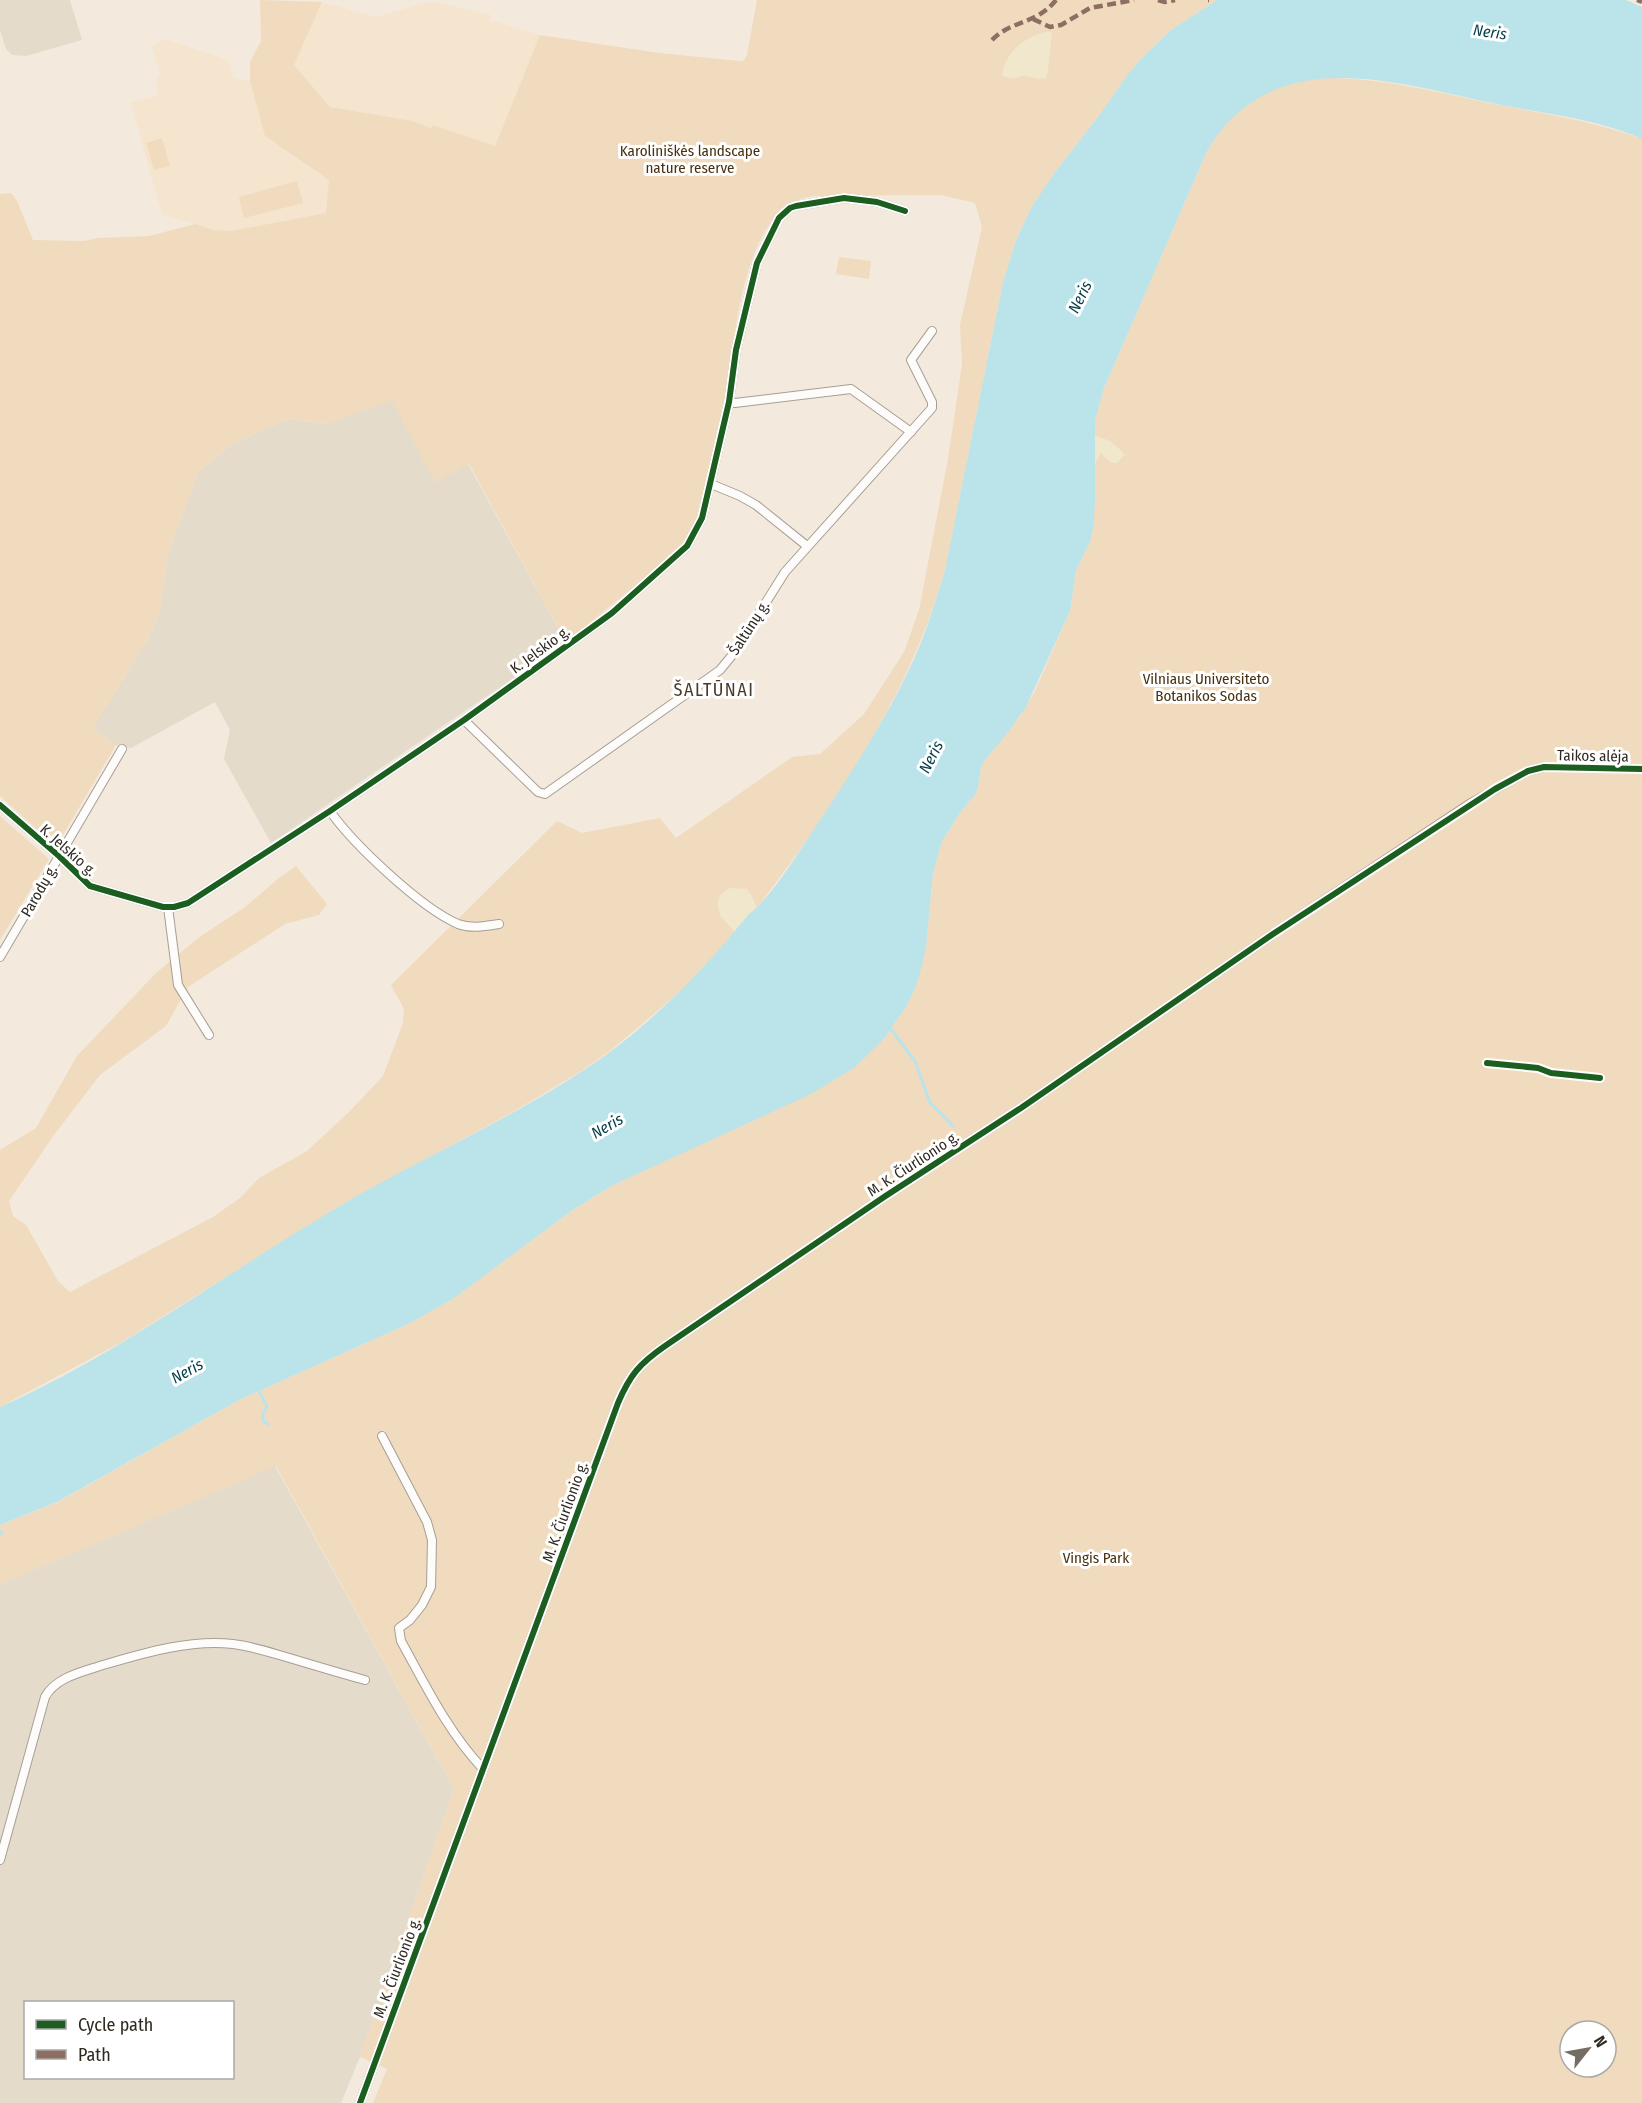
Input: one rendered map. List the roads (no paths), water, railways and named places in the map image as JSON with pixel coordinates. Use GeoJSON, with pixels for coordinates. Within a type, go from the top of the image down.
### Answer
{"type":"FeatureCollection","features":[{"type":"Feature","properties":{"kind":"street","name":"K. Jelskio g."},"geometry":{"type":"LineString","coordinates":[[0,805],[90,886],[101,891],[168,907],[188,903],[330,811],[464,720],[612,613],[687,546],[702,518],[711,484],[729,402],[736,350],[757,263],[779,218],[790,208],[796,206],[844,198],[877,202],[905,211]]}},
{"type":"Feature","properties":{"kind":"street","name":"Šaltūnų g."},"geometry":{"type":"LineString","coordinates":[[464,720],[538,792],[545,794],[720,670],[734,653],[785,572],[933,405],[910,360],[932,331]]}},
{"type":"Feature","properties":{"kind":"street"},"geometry":{"type":"LineString","coordinates":[[729,402],[852,389],[911,432]]}},
{"type":"Feature","properties":{"kind":"street"},"geometry":{"type":"LineString","coordinates":[[711,484],[756,505],[807,546]]}},
{"type":"Feature","properties":{"kind":"street","name":"Parodų g."},"geometry":{"type":"LineString","coordinates":[[0,957],[122,749]]}},
{"type":"Feature","properties":{"kind":"street","name":"M. K. Čiurlionio g."},"geometry":{"type":"LineString","coordinates":[[360,2103],[618,1403],[628,1380],[638,1368],[665,1346],[892,1192],[1021,1108],[1273,934],[1471,803],[1528,771],[1544,767]]}},
{"type":"Feature","properties":{"kind":"street"},"geometry":{"type":"LineString","coordinates":[[330,811],[341,827],[364,850],[437,912],[458,924],[472,927],[499,924]]}},
{"type":"Feature","properties":{"kind":"street"},"geometry":{"type":"LineString","coordinates":[[168,907],[178,985],[209,1035]]}},
{"type":"Feature","properties":{"kind":"street"},"geometry":{"type":"LineString","coordinates":[[382,1436],[427,1522],[432,1540],[431,1587],[422,1605],[410,1620],[399,1628],[401,1641],[444,1717],[467,1751],[483,1769]]}},
{"type":"Feature","properties":{"kind":"street"},"geometry":{"type":"LineString","coordinates":[[0,1860],[45,1698],[52,1687],[68,1677],[144,1654],[208,1643],[255,1648],[365,1680]]}},
{"type":"Feature","properties":{"kind":"water","name":"Neris"},"geometry":{"type":"Polygon","coordinates":[[[1217,0],[1626,0],[1642,7],[1642,139],[1625,132],[1572,118],[1421,88],[1380,81],[1340,78],[1302,82],[1267,94],[1235,116],[1207,151],[1104,388],[1095,421],[1093,529],[1090,542],[1076,570],[1070,611],[1026,707],[985,760],[981,767],[975,795],[962,810],[942,841],[933,873],[926,947],[921,969],[906,1007],[883,1040],[854,1068],[809,1095],[611,1186],[571,1211],[453,1299],[408,1324],[239,1400],[57,1502],[0,1525],[0,1407],[89,1362],[343,1204],[512,1113],[578,1074],[610,1052],[666,1005],[774,887],[827,810],[870,741],[897,693],[924,636],[945,570],[1003,282],[1016,240],[1032,206],[1055,172],[1142,58],[1171,30],[1217,0]]]}},
{"type":"Feature","properties":{"kind":"waterway"},"geometry":{"type":"LineString","coordinates":[[890,1028],[915,1061],[930,1103],[953,1126]]}},
{"type":"Feature","properties":{"kind":"waterway"},"geometry":{"type":"LineString","coordinates":[[257,1388],[267,1406],[263,1421],[268,1424]]}},
{"type":"Feature","properties":{"kind":"district","name":"ŠALTŪNAI"},"geometry":{"type":"Point","coordinates":[714,690]}},
{"type":"Feature","properties":{"kind":"park label","name":"Karoliniškės landscape nature reserve"},"geometry":{"type":"Point","coordinates":[690,160]}},
{"type":"Feature","properties":{"kind":"park label","name":"Vilniaus Universiteto Botanikos Sodas"},"geometry":{"type":"Point","coordinates":[1206,688]}},
{"type":"Feature","properties":{"kind":"park label","name":"Vingis Park"},"geometry":{"type":"Point","coordinates":[1096,1558]}}]}
